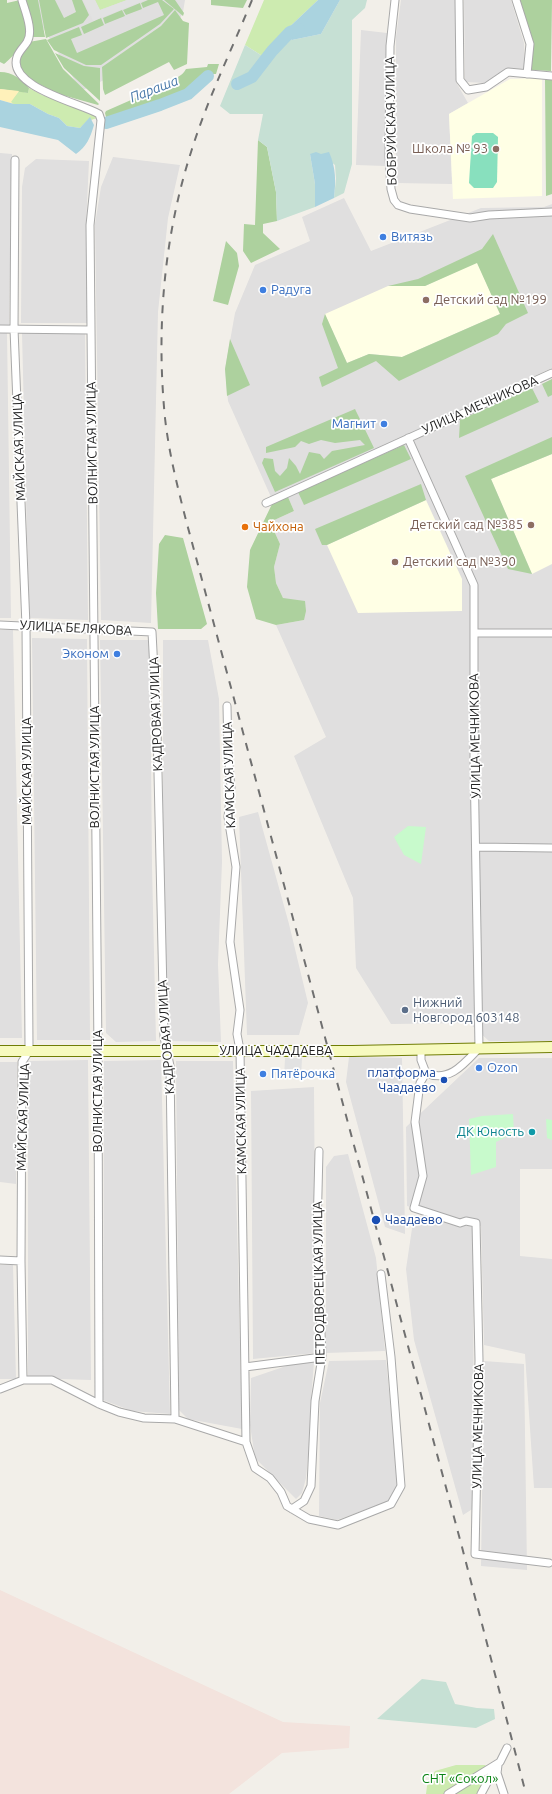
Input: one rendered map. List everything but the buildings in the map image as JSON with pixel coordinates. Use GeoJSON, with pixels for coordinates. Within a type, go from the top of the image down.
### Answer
{"type":"FeatureCollection","features":[{"type":"Feature","properties":{"kind":"street","name":"ВОЛНИСТАЯ УЛИЦА"},"geometry":{"type":"LineString","coordinates":[[22,0],[29,31],[28,40],[17,58],[16,66],[19,72],[24,79],[34,86],[99,114],[101,120],[90,225],[98,1052],[99,1404]]}},
{"type":"Feature","properties":{"kind":"street","name":"БОБРУЙСКАЯ УЛИЦА"},"geometry":{"type":"LineString","coordinates":[[395,0],[390,66],[389,156],[391,189],[394,200],[398,205],[410,209],[470,218],[489,215],[552,212]]}},
{"type":"Feature","properties":{"kind":"street"},"geometry":{"type":"LineString","coordinates":[[460,0],[460,80],[468,90],[486,87],[508,72],[552,76]]}},
{"type":"Feature","properties":{"kind":"street"},"geometry":{"type":"LineString","coordinates":[[516,0],[530,44],[527,74]]}},
{"type":"Feature","properties":{"kind":"street","name":"МАЙСКАЯ УЛИЦА"},"geometry":{"type":"LineString","coordinates":[[15,160],[14,329],[26,626],[29,1051],[22,1062],[21,1261],[23,1380]]}},
{"type":"Feature","properties":{"kind":"street"},"geometry":{"type":"LineString","coordinates":[[0,329],[90,330]]}},
{"type":"Feature","properties":{"kind":"street","name":"УЛИЦА МЕЧНИКОВА"},"geometry":{"type":"LineString","coordinates":[[266,503],[552,373]]}},
{"type":"Feature","properties":{"kind":"street","name":"УЛИЦА МЕЧНИКОВА"},"geometry":{"type":"LineString","coordinates":[[408,438],[474,585],[479,1048]]}},
{"type":"Feature","properties":{"kind":"street","name":"УЛИЦА БЕЛЯКОВА"},"geometry":{"type":"LineString","coordinates":[[0,625],[152,632]]}},
{"type":"Feature","properties":{"kind":"street","name":"КАДРОВАЯ УЛИЦА"},"geometry":{"type":"LineString","coordinates":[[152,632],[157,728],[164,1037],[168,1052],[170,1074],[175,1419]]}},
{"type":"Feature","properties":{"kind":"street"},"geometry":{"type":"LineString","coordinates":[[474,633],[552,633]]}},
{"type":"Feature","properties":{"kind":"street","name":"КАМСКАЯ УЛИЦА"},"geometry":{"type":"LineString","coordinates":[[227,706],[228,752],[232,788],[228,817],[236,867],[230,942],[240,1010],[237,1034],[240,1050],[246,1442],[255,1468],[270,1478],[281,1492],[287,1506],[292,1509]]}},
{"type":"Feature","properties":{"kind":"street"},"geometry":{"type":"LineString","coordinates":[[476,847],[552,848]]}},
{"type":"Feature","properties":{"kind":"street","name":"УЛИЦА ЧААДАЕВА"},"geometry":{"type":"LineString","coordinates":[[0,1051],[168,1052],[552,1047]]}},
{"type":"Feature","properties":{"kind":"street"},"geometry":{"type":"LineString","coordinates":[[421,1049],[421,1060],[426,1073],[438,1076],[452,1073],[461,1067],[479,1048]]}},
{"type":"Feature","properties":{"kind":"street","name":"УЛИЦА МЕЧНИКОВА"},"geometry":{"type":"LineString","coordinates":[[426,1073],[420,1083],[415,1122],[423,1176],[414,1208],[460,1222],[466,1221],[476,1223],[479,1360],[475,1554],[549,1563]]}},
{"type":"Feature","properties":{"kind":"street","name":"ПЕТРОДВОРЕЦКАЯ УЛИЦА"},"geometry":{"type":"LineString","coordinates":[[292,1509],[304,1502],[311,1486],[315,1401],[322,1357],[317,1232],[319,1151]]}},
{"type":"Feature","properties":{"kind":"street"},"geometry":{"type":"LineString","coordinates":[[0,1260],[21,1261]]}},
{"type":"Feature","properties":{"kind":"street"},"geometry":{"type":"LineString","coordinates":[[292,1509],[309,1519],[338,1525],[391,1504],[401,1486],[391,1357],[381,1274]]}},
{"type":"Feature","properties":{"kind":"street"},"geometry":{"type":"LineString","coordinates":[[245,1367],[322,1357]]}},
{"type":"Feature","properties":{"kind":"street"},"geometry":{"type":"LineString","coordinates":[[0,1389],[23,1380],[52,1380],[99,1404],[119,1412],[144,1418],[175,1419],[246,1442]]}},
{"type":"Feature","properties":{"kind":"street"},"geometry":{"type":"LineString","coordinates":[[478,1794],[482,1791],[507,1748]]}},
{"type":"Feature","properties":{"kind":"street"},"geometry":{"type":"LineString","coordinates":[[448,1794],[498,1764]]}},
{"type":"Feature","properties":{"kind":"street"},"geometry":{"type":"LineString","coordinates":[[498,1764],[497,1773],[504,1794]]}},
{"type":"Feature","properties":{"kind":"shaded area"},"geometry":{"type":"Polygon","coordinates":[[[33,0],[185,0],[183,12],[167,50],[81,91],[36,16],[33,0]]]}},
{"type":"Feature","properties":{"kind":"shaded area"},"geometry":{"type":"Polygon","coordinates":[[[83,0],[95,0],[100,10],[127,0],[145,0],[93,21],[83,0]]]}},
{"type":"Feature","properties":{"kind":"shaded area"},"geometry":{"type":"Polygon","coordinates":[[[340,0],[367,0],[365,8],[352,20],[352,164],[344,193],[334,198],[336,179],[335,165],[321,154],[310,154],[315,184],[315,207],[277,221],[276,192],[267,147],[258,140],[263,114],[230,114],[220,106],[245,45],[264,57],[283,33],[292,40],[321,34],[340,0]]]}},
{"type":"Feature","properties":{"kind":"shaded area"},"geometry":{"type":"Polygon","coordinates":[[[401,0],[455,0],[456,82],[468,103],[449,114],[452,184],[396,183],[396,37],[401,0]]]}},
{"type":"Feature","properties":{"kind":"shaded area"},"geometry":{"type":"Polygon","coordinates":[[[464,0],[511,0],[524,43],[525,69],[509,68],[486,83],[465,82],[464,0]]]}},
{"type":"Feature","properties":{"kind":"shaded area"},"geometry":{"type":"Polygon","coordinates":[[[361,30],[387,33],[385,166],[356,165],[361,30]]]}},
{"type":"Feature","properties":{"kind":"shaded area","name":"Школа № 93"},"geometry":{"type":"Polygon","coordinates":[[[542,78],[542,196],[453,199],[449,114],[510,79],[542,78]]]}},
{"type":"Feature","properties":{"kind":"shaded area"},"geometry":{"type":"Polygon","coordinates":[[[0,153],[12,154],[9,325],[0,325],[0,153]]]}},
{"type":"Feature","properties":{"kind":"shaded area"},"geometry":{"type":"Polygon","coordinates":[[[113,157],[180,165],[168,218],[158,312],[151,623],[101,620],[95,224],[101,187],[113,157]]]}},
{"type":"Feature","properties":{"kind":"shaded area"},"geometry":{"type":"Polygon","coordinates":[[[36,159],[89,161],[86,226],[87,323],[21,323],[22,187],[25,168],[36,159]]]}},
{"type":"Feature","properties":{"kind":"shaded area"},"geometry":{"type":"Polygon","coordinates":[[[344,198],[371,251],[481,208],[544,207],[552,204],[552,368],[271,497],[228,401],[225,369],[235,313],[255,265],[310,241],[302,217],[344,198]]]}},
{"type":"Feature","properties":{"kind":"shaded area","name":"Детский сад №199"},"geometry":{"type":"Polygon","coordinates":[[[477,262],[500,314],[402,357],[369,354],[347,363],[325,314],[388,286],[425,286],[477,262]]]}},
{"type":"Feature","properties":{"kind":"shaded area"},"geometry":{"type":"Polygon","coordinates":[[[7,331],[11,618],[0,618],[0,332],[7,331]]]}},
{"type":"Feature","properties":{"kind":"shaded area"},"geometry":{"type":"Polygon","coordinates":[[[22,333],[85,333],[88,620],[29,618],[22,333]]]}},
{"type":"Feature","properties":{"kind":"shaded area"},"geometry":{"type":"Polygon","coordinates":[[[552,379],[552,1041],[489,1041],[469,1023],[391,1024],[356,968],[353,898],[294,756],[326,737],[276,625],[304,620],[283,598],[276,583],[274,567],[280,544],[270,522],[294,511],[288,497],[552,379]]]}},
{"type":"Feature","properties":{"kind":"shaded area","name":"Детский сад №385"},"geometry":{"type":"Polygon","coordinates":[[[552,454],[552,564],[532,574],[491,479],[552,454]]]}},
{"type":"Feature","properties":{"kind":"shaded area","name":"Детский сад №390"},"geometry":{"type":"Polygon","coordinates":[[[426,500],[462,579],[462,611],[358,613],[327,545],[426,500]]]}},
{"type":"Feature","properties":{"kind":"shaded area"},"geometry":{"type":"Polygon","coordinates":[[[0,630],[13,630],[22,1038],[0,1038],[0,630]]]}},
{"type":"Feature","properties":{"kind":"shaded area"},"geometry":{"type":"Polygon","coordinates":[[[32,638],[87,639],[90,1040],[37,1040],[32,638]]]}},
{"type":"Feature","properties":{"kind":"shaded area"},"geometry":{"type":"Polygon","coordinates":[[[100,640],[150,640],[152,866],[156,1041],[116,1042],[106,1033],[100,640]]]}},
{"type":"Feature","properties":{"kind":"shaded area"},"geometry":{"type":"Polygon","coordinates":[[[163,640],[208,640],[219,699],[222,862],[218,964],[221,1042],[167,1041],[163,913],[163,640]]]}},
{"type":"Feature","properties":{"kind":"shaded area"},"geometry":{"type":"Polygon","coordinates":[[[258,812],[289,924],[308,1003],[299,1035],[247,1035],[239,817],[258,812]]]}},
{"type":"Feature","properties":{"kind":"shaded area"},"geometry":{"type":"Polygon","coordinates":[[[349,1057],[402,1058],[405,1234],[385,1227],[346,1082],[349,1057]]]}},
{"type":"Feature","properties":{"kind":"shaded area"},"geometry":{"type":"Polygon","coordinates":[[[285,1058],[302,1058],[301,1078],[284,1078],[285,1058]]]}},
{"type":"Feature","properties":{"kind":"shaded area"},"geometry":{"type":"Polygon","coordinates":[[[479,1058],[552,1058],[552,1169],[520,1169],[520,1256],[552,1259],[552,1488],[534,1488],[525,1354],[484,1345],[481,1226],[472,1225],[407,1206],[406,1127],[479,1058]]]}},
{"type":"Feature","properties":{"kind":"shaded area"},"geometry":{"type":"Polygon","coordinates":[[[88,1060],[91,1380],[28,1378],[28,1061],[88,1060]]]}},
{"type":"Feature","properties":{"kind":"shaded area"},"geometry":{"type":"Polygon","coordinates":[[[161,1060],[170,1414],[132,1411],[103,1400],[104,1061],[161,1060]]]}},
{"type":"Feature","properties":{"kind":"shaded area"},"geometry":{"type":"Polygon","coordinates":[[[176,1061],[233,1061],[242,1429],[188,1419],[179,1410],[176,1061]]]}},
{"type":"Feature","properties":{"kind":"shaded area"},"geometry":{"type":"Polygon","coordinates":[[[0,1062],[17,1062],[16,1184],[0,1182],[0,1062]]]}},
{"type":"Feature","properties":{"kind":"shaded area"},"geometry":{"type":"Polygon","coordinates":[[[314,1087],[316,1353],[253,1359],[251,1091],[314,1087]]]}},
{"type":"Feature","properties":{"kind":"shaded area"},"geometry":{"type":"Polygon","coordinates":[[[348,1154],[376,1258],[385,1351],[326,1353],[326,1167],[334,1156],[348,1154]]]}},
{"type":"Feature","properties":{"kind":"shaded area"},"geometry":{"type":"Polygon","coordinates":[[[414,1215],[473,1227],[474,1508],[463,1515],[414,1340],[406,1269],[414,1215]]]}},
{"type":"Feature","properties":{"kind":"shaded area"},"geometry":{"type":"Polygon","coordinates":[[[0,1265],[13,1265],[16,1379],[0,1379],[0,1265]]]}},
{"type":"Feature","properties":{"kind":"shaded area"},"geometry":{"type":"Polygon","coordinates":[[[386,1360],[398,1484],[389,1501],[337,1520],[319,1516],[320,1403],[329,1361],[386,1360]]]}},
{"type":"Feature","properties":{"kind":"shaded area"},"geometry":{"type":"Polygon","coordinates":[[[484,1361],[524,1364],[527,1570],[481,1566],[484,1361]]]}},
{"type":"Feature","properties":{"kind":"shaded area"},"geometry":{"type":"Polygon","coordinates":[[[314,1362],[306,1478],[302,1493],[296,1499],[255,1458],[250,1425],[251,1378],[289,1365],[314,1362]]]}},
{"type":"Feature","properties":{"kind":"shaded area"},"geometry":{"type":"Polygon","coordinates":[[[0,1590],[283,1722],[350,1726],[349,1748],[282,1753],[229,1794],[0,1794],[0,1590]]]}},
{"type":"Feature","properties":{"kind":"shaded area"},"geometry":{"type":"Polygon","coordinates":[[[422,1679],[446,1682],[455,1704],[494,1709],[495,1719],[476,1728],[377,1719],[422,1679]]]}},
{"type":"Feature","properties":{"kind":"green space"},"geometry":{"type":"Polygon","coordinates":[[[0,0],[7,0],[7,3],[20,0],[26,17],[27,26],[27,34],[21,46],[4,64],[0,62],[0,0]]]}},
{"type":"Feature","properties":{"kind":"green space"},"geometry":{"type":"Polygon","coordinates":[[[24,0],[38,0],[45,37],[32,37],[24,0]]]}},
{"type":"Feature","properties":{"kind":"green space"},"geometry":{"type":"Polygon","coordinates":[[[39,0],[55,0],[64,18],[76,12],[72,0],[82,0],[89,15],[83,23],[46,38],[39,0]]]}},
{"type":"Feature","properties":{"kind":"green space"},"geometry":{"type":"Polygon","coordinates":[[[95,0],[127,0],[100,10],[95,0]]]}},
{"type":"Feature","properties":{"kind":"green space"},"geometry":{"type":"Polygon","coordinates":[[[148,0],[162,0],[174,9],[160,24],[101,65],[86,65],[54,50],[47,40],[79,27],[82,35],[71,39],[77,53],[164,15],[158,2],[143,8],[141,3],[148,0]]]}},
{"type":"Feature","properties":{"kind":"green space"},"geometry":{"type":"Polygon","coordinates":[[[164,0],[175,0],[184,13],[183,16],[164,0]]]}},
{"type":"Feature","properties":{"kind":"green space"},"geometry":{"type":"Polygon","coordinates":[[[211,0],[247,0],[243,8],[211,5],[211,0]]]}},
{"type":"Feature","properties":{"kind":"green space"},"geometry":{"type":"Polygon","coordinates":[[[264,0],[318,0],[283,33],[264,57],[245,45],[264,0]]]}},
{"type":"Feature","properties":{"kind":"green space"},"geometry":{"type":"Polygon","coordinates":[[[518,0],[552,0],[551,71],[529,70],[532,44],[518,0]]]}},
{"type":"Feature","properties":{"kind":"green space"},"geometry":{"type":"Polygon","coordinates":[[[140,3],[142,9],[126,15],[123,10],[140,3]]]}},
{"type":"Feature","properties":{"kind":"green space"},"geometry":{"type":"Polygon","coordinates":[[[122,10],[125,16],[105,24],[103,18],[122,10]]]}},
{"type":"Feature","properties":{"kind":"green space"},"geometry":{"type":"Polygon","coordinates":[[[175,10],[183,21],[189,23],[187,64],[174,70],[169,62],[105,95],[103,89],[102,67],[161,26],[175,10]]]}},
{"type":"Feature","properties":{"kind":"green space"},"geometry":{"type":"Polygon","coordinates":[[[101,18],[104,25],[84,34],[81,27],[101,18]]]}},
{"type":"Feature","properties":{"kind":"green space"},"geometry":{"type":"Polygon","coordinates":[[[46,39],[63,69],[99,104],[98,105],[48,91],[43,86],[35,84],[19,69],[20,56],[29,42],[46,39]]]}},
{"type":"Feature","properties":{"kind":"green space"},"geometry":{"type":"Polygon","coordinates":[[[55,53],[84,66],[100,68],[100,101],[64,68],[55,53]]]}},
{"type":"Feature","properties":{"kind":"green space"},"geometry":{"type":"Polygon","coordinates":[[[208,64],[219,64],[216,74],[205,75],[185,91],[168,100],[107,121],[106,111],[156,89],[163,83],[179,76],[186,69],[207,67],[208,64]]]}},
{"type":"Feature","properties":{"kind":"green space"},"geometry":{"type":"Polygon","coordinates":[[[0,72],[9,73],[20,79],[29,88],[28,93],[0,89],[0,72]]]}},
{"type":"Feature","properties":{"kind":"green space"},"geometry":{"type":"Polygon","coordinates":[[[545,78],[552,80],[552,194],[546,196],[545,78]]]}},
{"type":"Feature","properties":{"kind":"green space"},"geometry":{"type":"Polygon","coordinates":[[[29,88],[42,95],[96,116],[97,118],[91,120],[90,118],[80,128],[67,126],[59,118],[30,104],[14,105],[10,102],[19,91],[28,93],[29,88]]]}},
{"type":"Feature","properties":{"kind":"green space"},"geometry":{"type":"Polygon","coordinates":[[[476,133],[493,133],[498,137],[497,182],[493,188],[474,188],[469,183],[472,136],[476,133]]]}},
{"type":"Feature","properties":{"kind":"green space"},"geometry":{"type":"Polygon","coordinates":[[[258,140],[267,147],[276,192],[277,221],[263,224],[263,233],[280,249],[251,263],[243,251],[244,224],[255,225],[258,140]]]}},
{"type":"Feature","properties":{"kind":"green space"},"geometry":{"type":"Polygon","coordinates":[[[493,234],[528,313],[506,324],[498,334],[399,381],[376,361],[322,387],[319,377],[338,368],[322,324],[325,314],[347,363],[369,354],[402,357],[500,314],[477,263],[425,286],[388,286],[418,279],[482,249],[493,234]]]}},
{"type":"Feature","properties":{"kind":"green space"},"geometry":{"type":"Polygon","coordinates":[[[226,241],[237,253],[239,266],[228,305],[213,301],[226,241]]]}},
{"type":"Feature","properties":{"kind":"green space"},"geometry":{"type":"Polygon","coordinates":[[[230,339],[250,385],[227,396],[225,369],[230,339]]]}},
{"type":"Feature","properties":{"kind":"green space"},"geometry":{"type":"Polygon","coordinates":[[[552,379],[552,395],[548,397],[542,384],[552,379]]]}},
{"type":"Feature","properties":{"kind":"green space"},"geometry":{"type":"Polygon","coordinates":[[[532,388],[539,402],[459,438],[460,420],[532,388]]]}},
{"type":"Feature","properties":{"kind":"green space"},"geometry":{"type":"Polygon","coordinates":[[[355,409],[374,448],[275,492],[262,463],[264,458],[273,459],[275,471],[280,476],[287,468],[289,458],[296,466],[300,474],[309,452],[320,454],[324,459],[332,451],[365,445],[360,440],[335,443],[321,440],[309,444],[301,441],[295,447],[266,453],[266,447],[355,409]]]}},
{"type":"Feature","properties":{"kind":"green space"},"geometry":{"type":"Polygon","coordinates":[[[552,437],[552,454],[491,479],[532,574],[508,569],[465,476],[552,437]]]}},
{"type":"Feature","properties":{"kind":"green space"},"geometry":{"type":"Polygon","coordinates":[[[404,445],[411,459],[304,505],[298,492],[404,445]]]}},
{"type":"Feature","properties":{"kind":"green space"},"geometry":{"type":"Polygon","coordinates":[[[421,484],[426,500],[327,545],[322,545],[315,529],[421,484]]]}},
{"type":"Feature","properties":{"kind":"green space"},"geometry":{"type":"Polygon","coordinates":[[[288,497],[294,511],[270,522],[280,544],[274,567],[276,583],[283,598],[305,601],[306,611],[304,620],[276,625],[256,619],[247,587],[250,550],[272,504],[288,497]]]}},
{"type":"Feature","properties":{"kind":"green space"},"geometry":{"type":"Polygon","coordinates":[[[165,535],[183,538],[207,624],[201,629],[158,629],[156,593],[159,544],[165,535]]]}},
{"type":"Feature","properties":{"kind":"green space"},"geometry":{"type":"Polygon","coordinates":[[[408,826],[426,827],[421,864],[404,855],[394,837],[408,826]]]}},
{"type":"Feature","properties":{"kind":"green space"},"geometry":{"type":"Polygon","coordinates":[[[513,1114],[514,1133],[496,1142],[496,1167],[471,1175],[469,1119],[482,1116],[513,1114]]]}},
{"type":"Feature","properties":{"kind":"green space"},"geometry":{"type":"Polygon","coordinates":[[[546,1119],[552,1120],[552,1140],[547,1138],[546,1119]]]}},
{"type":"Feature","properties":{"kind":"green space","name":"СНТ «Сокол»"},"geometry":{"type":"Polygon","coordinates":[[[456,1765],[485,1765],[494,1775],[486,1794],[426,1794],[427,1786],[435,1771],[456,1765]]]}},
{"type":"Feature","properties":{"kind":"sand"},"geometry":{"type":"Polygon","coordinates":[[[0,89],[19,91],[11,102],[14,104],[0,100],[0,89]]]}},
{"type":"Feature","properties":{"kind":"water"},"geometry":{"type":"Polygon","coordinates":[[[318,0],[340,0],[321,34],[292,40],[283,33],[318,0]]]}},
{"type":"Feature","properties":{"kind":"water"},"geometry":{"type":"Polygon","coordinates":[[[0,100],[14,104],[30,104],[59,118],[67,126],[80,128],[90,117],[94,125],[88,141],[76,154],[58,140],[0,127],[0,100]]]}},
{"type":"Feature","properties":{"kind":"water"},"geometry":{"type":"Polygon","coordinates":[[[316,152],[321,154],[329,152],[334,169],[335,186],[334,198],[315,207],[315,184],[310,154],[316,152]]]}},
{"type":"Feature","properties":{"kind":"waterway","name":"Параша"},"geometry":{"type":"LineString","coordinates":[[237,84],[252,77],[272,51],[290,32],[299,29]]}},
{"type":"Feature","properties":{"kind":"waterway","name":"Параша"},"geometry":{"type":"LineString","coordinates":[[106,123],[188,94],[208,76]]}},
{"type":"Feature","properties":{"kind":"railway"},"geometry":{"type":"LineString","coordinates":[[252,0],[198,130],[182,182],[175,215],[165,282],[161,350],[162,384],[169,445],[187,524],[462,1547],[526,1794]]}},
{"type":"Feature","properties":{"kind":"place","name":"Школа № 93"},"geometry":{"type":"Point","coordinates":[496,149]}},
{"type":"Feature","properties":{"kind":"place","name":"Витязь"},"geometry":{"type":"Point","coordinates":[383,237]}},
{"type":"Feature","properties":{"kind":"place","name":"Радуга"},"geometry":{"type":"Point","coordinates":[263,290]}},
{"type":"Feature","properties":{"kind":"place","name":"Детский сад №199"},"geometry":{"type":"Point","coordinates":[426,300]}},
{"type":"Feature","properties":{"kind":"place","name":"Магнит"},"geometry":{"type":"Point","coordinates":[384,424]}},
{"type":"Feature","properties":{"kind":"place","name":"Детский сад №385"},"geometry":{"type":"Point","coordinates":[531,525]}},
{"type":"Feature","properties":{"kind":"place","name":"Чайхона"},"geometry":{"type":"Point","coordinates":[245,527]}},
{"type":"Feature","properties":{"kind":"place","name":"Детский сад №390"},"geometry":{"type":"Point","coordinates":[395,562]}},
{"type":"Feature","properties":{"kind":"place","name":"Эконом"},"geometry":{"type":"Point","coordinates":[117,654]}},
{"type":"Feature","properties":{"kind":"place","name":"Нижний Новгород 603148"},"geometry":{"type":"Point","coordinates":[405,1010]}},
{"type":"Feature","properties":{"kind":"place","name":"Ozon"},"geometry":{"type":"Point","coordinates":[479,1068]}},
{"type":"Feature","properties":{"kind":"place","name":"Пятёрочка"},"geometry":{"type":"Point","coordinates":[263,1074]}},
{"type":"Feature","properties":{"kind":"place","name":"платформа Чаадаево"},"geometry":{"type":"Point","coordinates":[444,1080]}},
{"type":"Feature","properties":{"kind":"place","name":"ДК Юность"},"geometry":{"type":"Point","coordinates":[532,1132]}},
{"type":"Feature","properties":{"kind":"place","name":"Чаадаево"},"geometry":{"type":"Point","coordinates":[376,1220]}}]}
